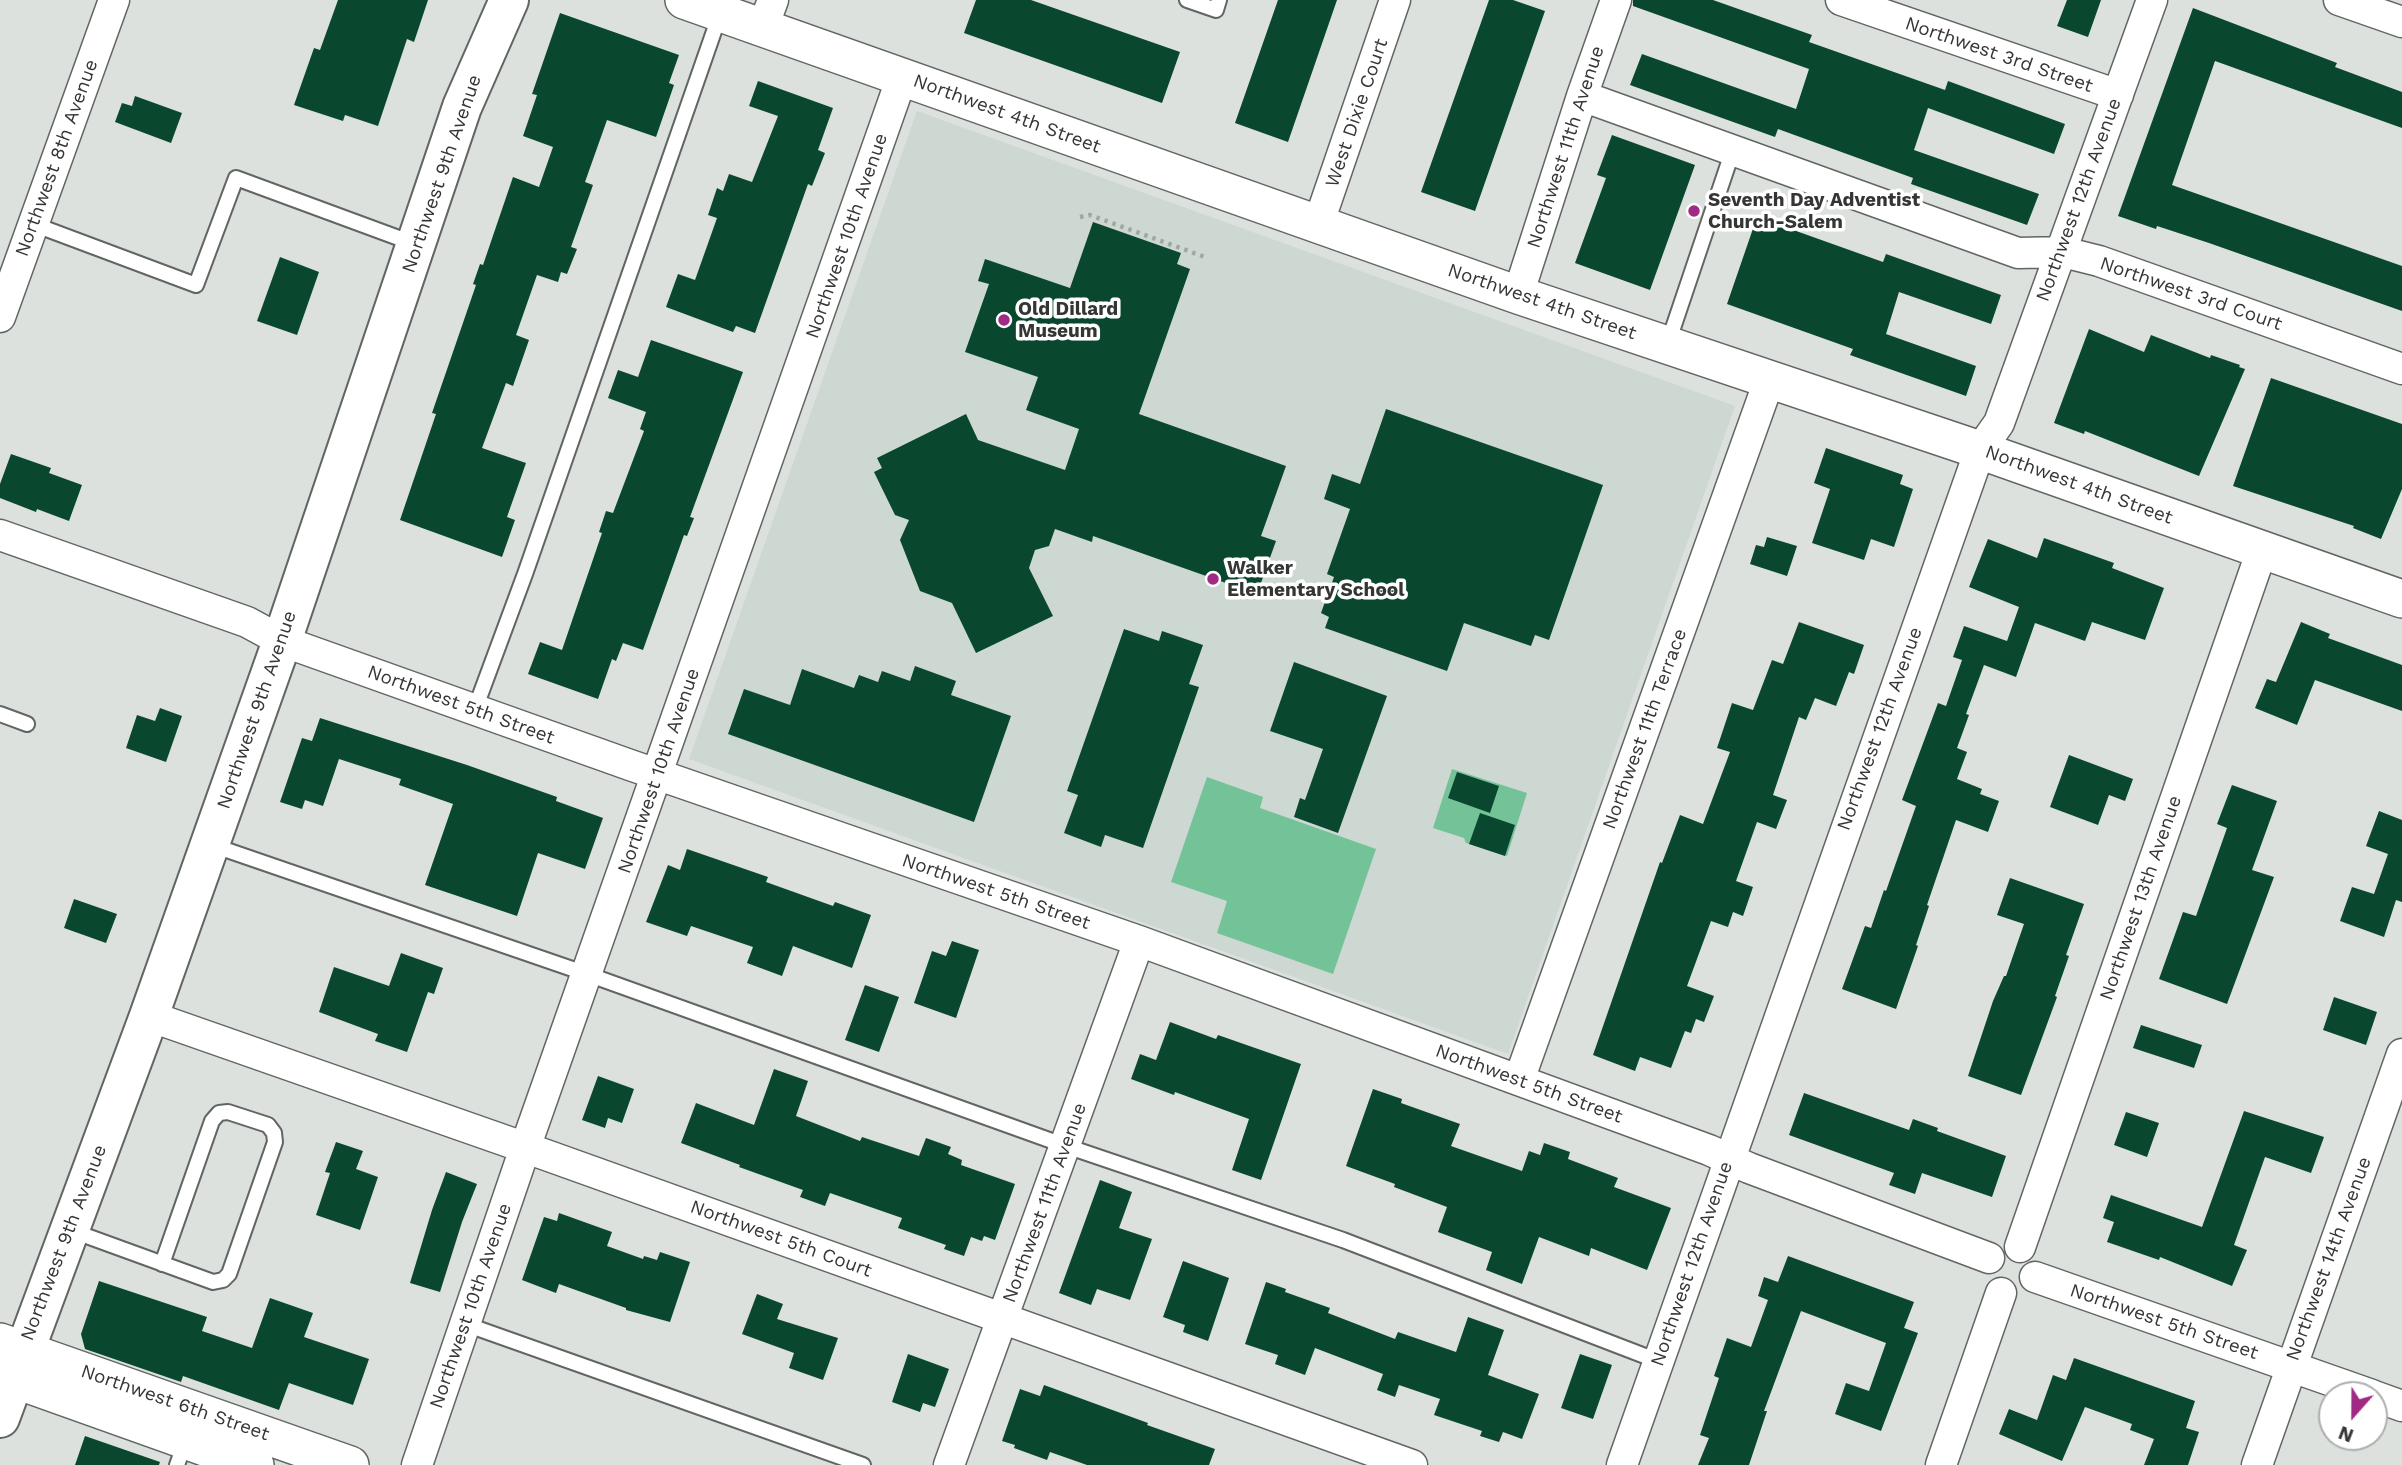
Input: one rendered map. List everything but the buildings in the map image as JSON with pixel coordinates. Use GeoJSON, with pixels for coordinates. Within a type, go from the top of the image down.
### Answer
{"type":"FeatureCollection","features":[{"type":"Feature","properties":{"kind":"main road","name":"Northwest 9th Avenue"},"geometry":{"type":"LineString","coordinates":[[0,1418],[10,1361],[69,1230],[149,1016],[282,641],[462,107],[509,0]]}},
{"type":"Feature","properties":{"kind":"street","name":"Northwest 8th Avenue"},"geometry":{"type":"LineString","coordinates":[[0,317],[114,0]]}},
{"type":"Feature","properties":{"kind":"street","name":"Northwest 4th Street"},"geometry":{"type":"LineString","coordinates":[[684,0],[720,13],[768,14],[902,77],[1518,295],[1980,450],[2402,599]]}},
{"type":"Feature","properties":{"kind":"street","name":"West Dixie Court"},"geometry":{"type":"LineString","coordinates":[[1318,225],[1395,0]]}},
{"type":"Feature","properties":{"kind":"street","name":"Northwest 11th Avenue"},"geometry":{"type":"LineString","coordinates":[[1518,295],[1616,0]]}},
{"type":"Feature","properties":{"kind":"street","name":"Northwest 3rd Street"},"geometry":{"type":"LineString","coordinates":[[1840,0],[2118,95]]}},
{"type":"Feature","properties":{"kind":"street","name":"Northwest 12th Avenue"},"geometry":{"type":"LineString","coordinates":[[1622,1465],[1980,450],[1999,424],[2047,287],[2063,253],[2152,0]]}},
{"type":"Feature","properties":{"kind":"street"},"geometry":{"type":"LineString","coordinates":[[2339,0],[2402,22]]}},
{"type":"Feature","properties":{"kind":"street","name":"Northwest 10th Avenue"},"geometry":{"type":"LineString","coordinates":[[417,1465],[525,1148],[902,77]]}},
{"type":"Feature","properties":{"kind":"street","name":"Northwest 3rd Court"},"geometry":{"type":"LineString","coordinates":[[1582,96],[2018,253],[2063,253],[2099,261],[2402,369]]}},
{"type":"Feature","properties":{"kind":"street","name":"Northwest 11th Terrace"},"geometry":{"type":"LineString","coordinates":[[1519,1080],[1770,379]]}},
{"type":"Feature","properties":{"kind":"street","name":"Northwest 5th Street"},"geometry":{"type":"LineString","coordinates":[[0,535],[247,622],[282,641],[658,775],[1139,941],[1729,1157],[1749,1168],[1989,1258]]}},
{"type":"Feature","properties":{"kind":"street","name":"Northwest 13th Avenue"},"geometry":{"type":"LineString","coordinates":[[2020,1247],[2262,550]]}},
{"type":"Feature","properties":{"kind":"street","name":"Northwest 11th Avenue"},"geometry":{"type":"LineString","coordinates":[[949,1465],[1139,941]]}},
{"type":"Feature","properties":{"kind":"street","name":"Northwest 5th Court"},"geometry":{"type":"LineString","coordinates":[[149,1016],[1412,1465]]}},
{"type":"Feature","properties":{"kind":"street","name":"Northwest 14th Avenue"},"geometry":{"type":"LineString","coordinates":[[2257,1465],[2402,1054]]}},
{"type":"Feature","properties":{"kind":"street"},"geometry":{"type":"LineString","coordinates":[[2013,1245],[2020,1247],[2031,1256],[2036,1270],[2035,1277],[2032,1284],[2018,1294],[2001,1293],[1989,1282],[1986,1266],[1989,1258],[1999,1248],[2013,1245]]}},
{"type":"Feature","properties":{"kind":"street","name":"Northwest 5th Street"},"geometry":{"type":"LineString","coordinates":[[2035,1277],[2333,1381]]}},
{"type":"Feature","properties":{"kind":"street"},"geometry":{"type":"LineString","coordinates":[[1941,1465],[2001,1293]]}},
{"type":"Feature","properties":{"kind":"street","name":"Northwest 6th Street"},"geometry":{"type":"LineString","coordinates":[[10,1361],[182,1452],[255,1465]]}},
{"type":"Feature","properties":{"kind":"street","name":"Northwest 6th Street"},"geometry":{"type":"LineString","coordinates":[[10,1361],[350,1465]]}},
{"type":"Feature","properties":{"kind":"lane"},"geometry":{"type":"LineString","coordinates":[[1187,0],[1216,10],[1219,0]]}},
{"type":"Feature","properties":{"kind":"lane"},"geometry":{"type":"LineString","coordinates":[[475,709],[525,574],[720,13]]}},
{"type":"Feature","properties":{"kind":"lane"},"geometry":{"type":"LineString","coordinates":[[1667,344],[1733,150]]}},
{"type":"Feature","properties":{"kind":"lane"},"geometry":{"type":"LineString","coordinates":[[33,224],[196,285],[236,178],[417,245]]}},
{"type":"Feature","properties":{"kind":"lane"},"geometry":{"type":"LineString","coordinates":[[0,714],[27,724]]}},
{"type":"Feature","properties":{"kind":"lane"},"geometry":{"type":"LineString","coordinates":[[210,844],[587,974],[1066,1146],[1343,1240],[1658,1361]]}},
{"type":"Feature","properties":{"kind":"lane"},"geometry":{"type":"LineString","coordinates":[[69,1230],[162,1264],[213,1282],[223,1280],[229,1274],[275,1142],[274,1133],[268,1125],[228,1112],[219,1113],[212,1121],[162,1264]]}},
{"type":"Feature","properties":{"kind":"lane"},"geometry":{"type":"LineString","coordinates":[[465,1324],[863,1465]]}},
{"type":"Feature","properties":{"kind":"path"},"geometry":{"type":"LineString","coordinates":[[1080,217],[1090,215],[1205,257]]}},
{"type":"Feature","properties":{"kind":"shaded area","name":"Walker Elementary School"},"geometry":{"type":"Polygon","coordinates":[[[917,111],[1735,406],[1508,1054],[689,759],[917,111]]]}},
{"type":"Feature","properties":{"kind":"green space"},"geometry":{"type":"Polygon","coordinates":[[[1452,769],[1527,793],[1507,856],[1466,843],[1464,838],[1433,828],[1452,769]]]}},
{"type":"Feature","properties":{"kind":"green space"},"geometry":{"type":"Polygon","coordinates":[[[1207,777],[1263,797],[1260,808],[1376,849],[1333,974],[1217,933],[1227,901],[1171,882],[1207,777]]]}},
{"type":"Feature","properties":{"kind":"place","name":"Seventh Day Adventist Church-Salem"},"geometry":{"type":"Point","coordinates":[1694,211]}},
{"type":"Feature","properties":{"kind":"place","name":"Old Dillard Museum"},"geometry":{"type":"Point","coordinates":[1004,320]}},
{"type":"Feature","properties":{"kind":"place","name":"Walker Elementary School"},"geometry":{"type":"Point","coordinates":[1213,579]}}]}
